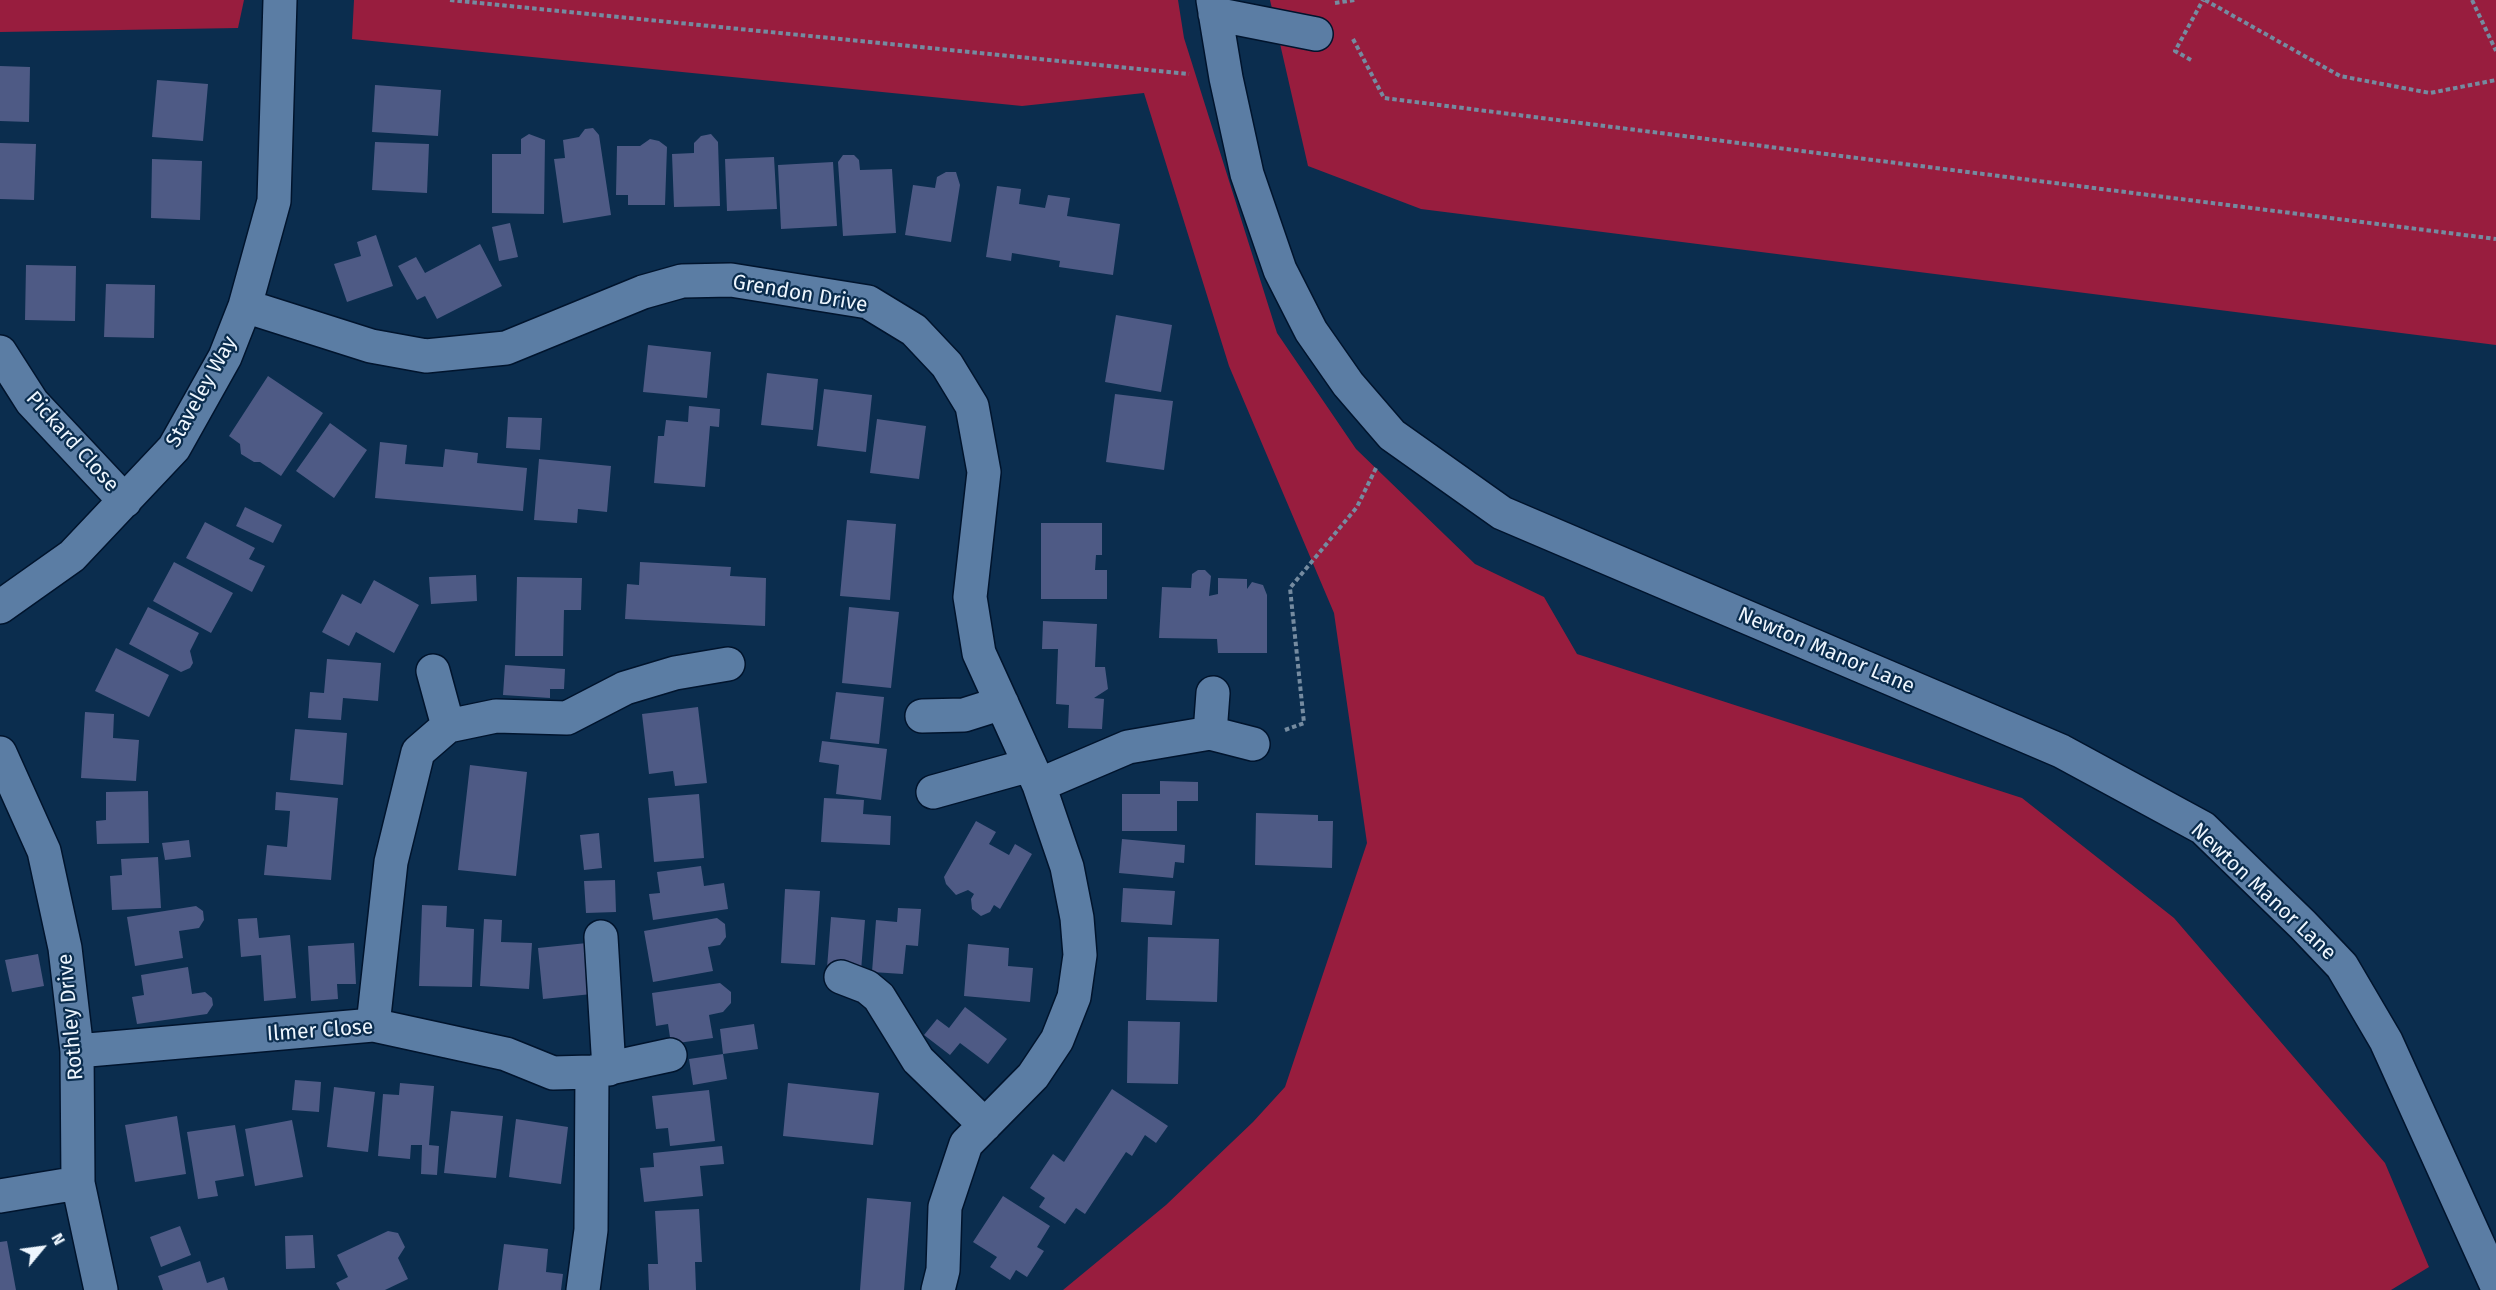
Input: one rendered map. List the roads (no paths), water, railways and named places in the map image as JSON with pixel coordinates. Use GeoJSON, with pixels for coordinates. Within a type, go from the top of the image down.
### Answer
{"type":"FeatureCollection","features":[{"type":"Feature","properties":{"kind":"street","name":"Staveley Way"},"geometry":{"type":"LineString","coordinates":[[0,607],[72,556],[174,448],[225,357],[245,306],[273,201],[280,0]]}},
{"type":"Feature","properties":{"kind":"street"},"geometry":{"type":"LineString","coordinates":[[1214,7],[1327,24]]}},
{"type":"Feature","properties":{"kind":"street","name":"Newton Manor Lane"},"geometry":{"type":"LineString","coordinates":[[1214,7],[1226,78],[1248,174],[1280,270],[1311,331],[1348,384],[1392,435],[1502,513],[2061,751],[2203,828],[2342,966],[2386,1041],[2496,1284]]}},
{"type":"Feature","properties":{"kind":"street","name":"Grendon Drive"},"geometry":{"type":"LineString","coordinates":[[245,306],[371,346],[426,356],[506,348],[643,292],[682,281],[731,280],[868,302],[914,330],[947,365],[972,406],[984,472],[970,597],[979,653],[1034,775],[1067,867],[1077,918],[1080,955],[1074,997],[1058,1040],[1034,1076],[966,1144],[945,1207],[943,1270],[938,1290]]}},
{"type":"Feature","properties":{"kind":"street","name":"Pickard Close"},"geometry":{"type":"LineString","coordinates":[[0,352],[32,402],[125,501]]}},
{"type":"Feature","properties":{"kind":"street"},"geometry":{"type":"LineString","coordinates":[[373,1025],[391,862],[418,752],[448,726],[496,716],[567,718],[625,688],[675,673],[728,664]]}},
{"type":"Feature","properties":{"kind":"street"},"geometry":{"type":"LineString","coordinates":[[433,671],[448,726]]}},
{"type":"Feature","properties":{"kind":"street"},"geometry":{"type":"LineString","coordinates":[[1210,733],[1213,693]]}},
{"type":"Feature","properties":{"kind":"street"},"geometry":{"type":"LineString","coordinates":[[922,716],[964,715],[1002,703]]}},
{"type":"Feature","properties":{"kind":"street"},"geometry":{"type":"LineString","coordinates":[[933,792],[1034,775],[1128,747],[1210,733],[1253,744]]}},
{"type":"Feature","properties":{"kind":"street","name":"Rothley Drive"},"geometry":{"type":"LineString","coordinates":[[0,753],[44,851],[65,948],[77,1051],[78,1183],[101,1290]]}},
{"type":"Feature","properties":{"kind":"street"},"geometry":{"type":"LineString","coordinates":[[583,1290],[591,1230],[600,1071],[601,937]]}},
{"type":"Feature","properties":{"kind":"street"},"geometry":{"type":"LineString","coordinates":[[841,977],[867,987],[879,997],[918,1060],[985,1125]]}},
{"type":"Feature","properties":{"kind":"street","name":"Ilmer Close"},"geometry":{"type":"LineString","coordinates":[[77,1051],[373,1025],[506,1054],[554,1073],[600,1071],[670,1055]]}},
{"type":"Feature","properties":{"kind":"street"},"geometry":{"type":"LineString","coordinates":[[0,1196],[78,1183]]}}]}
